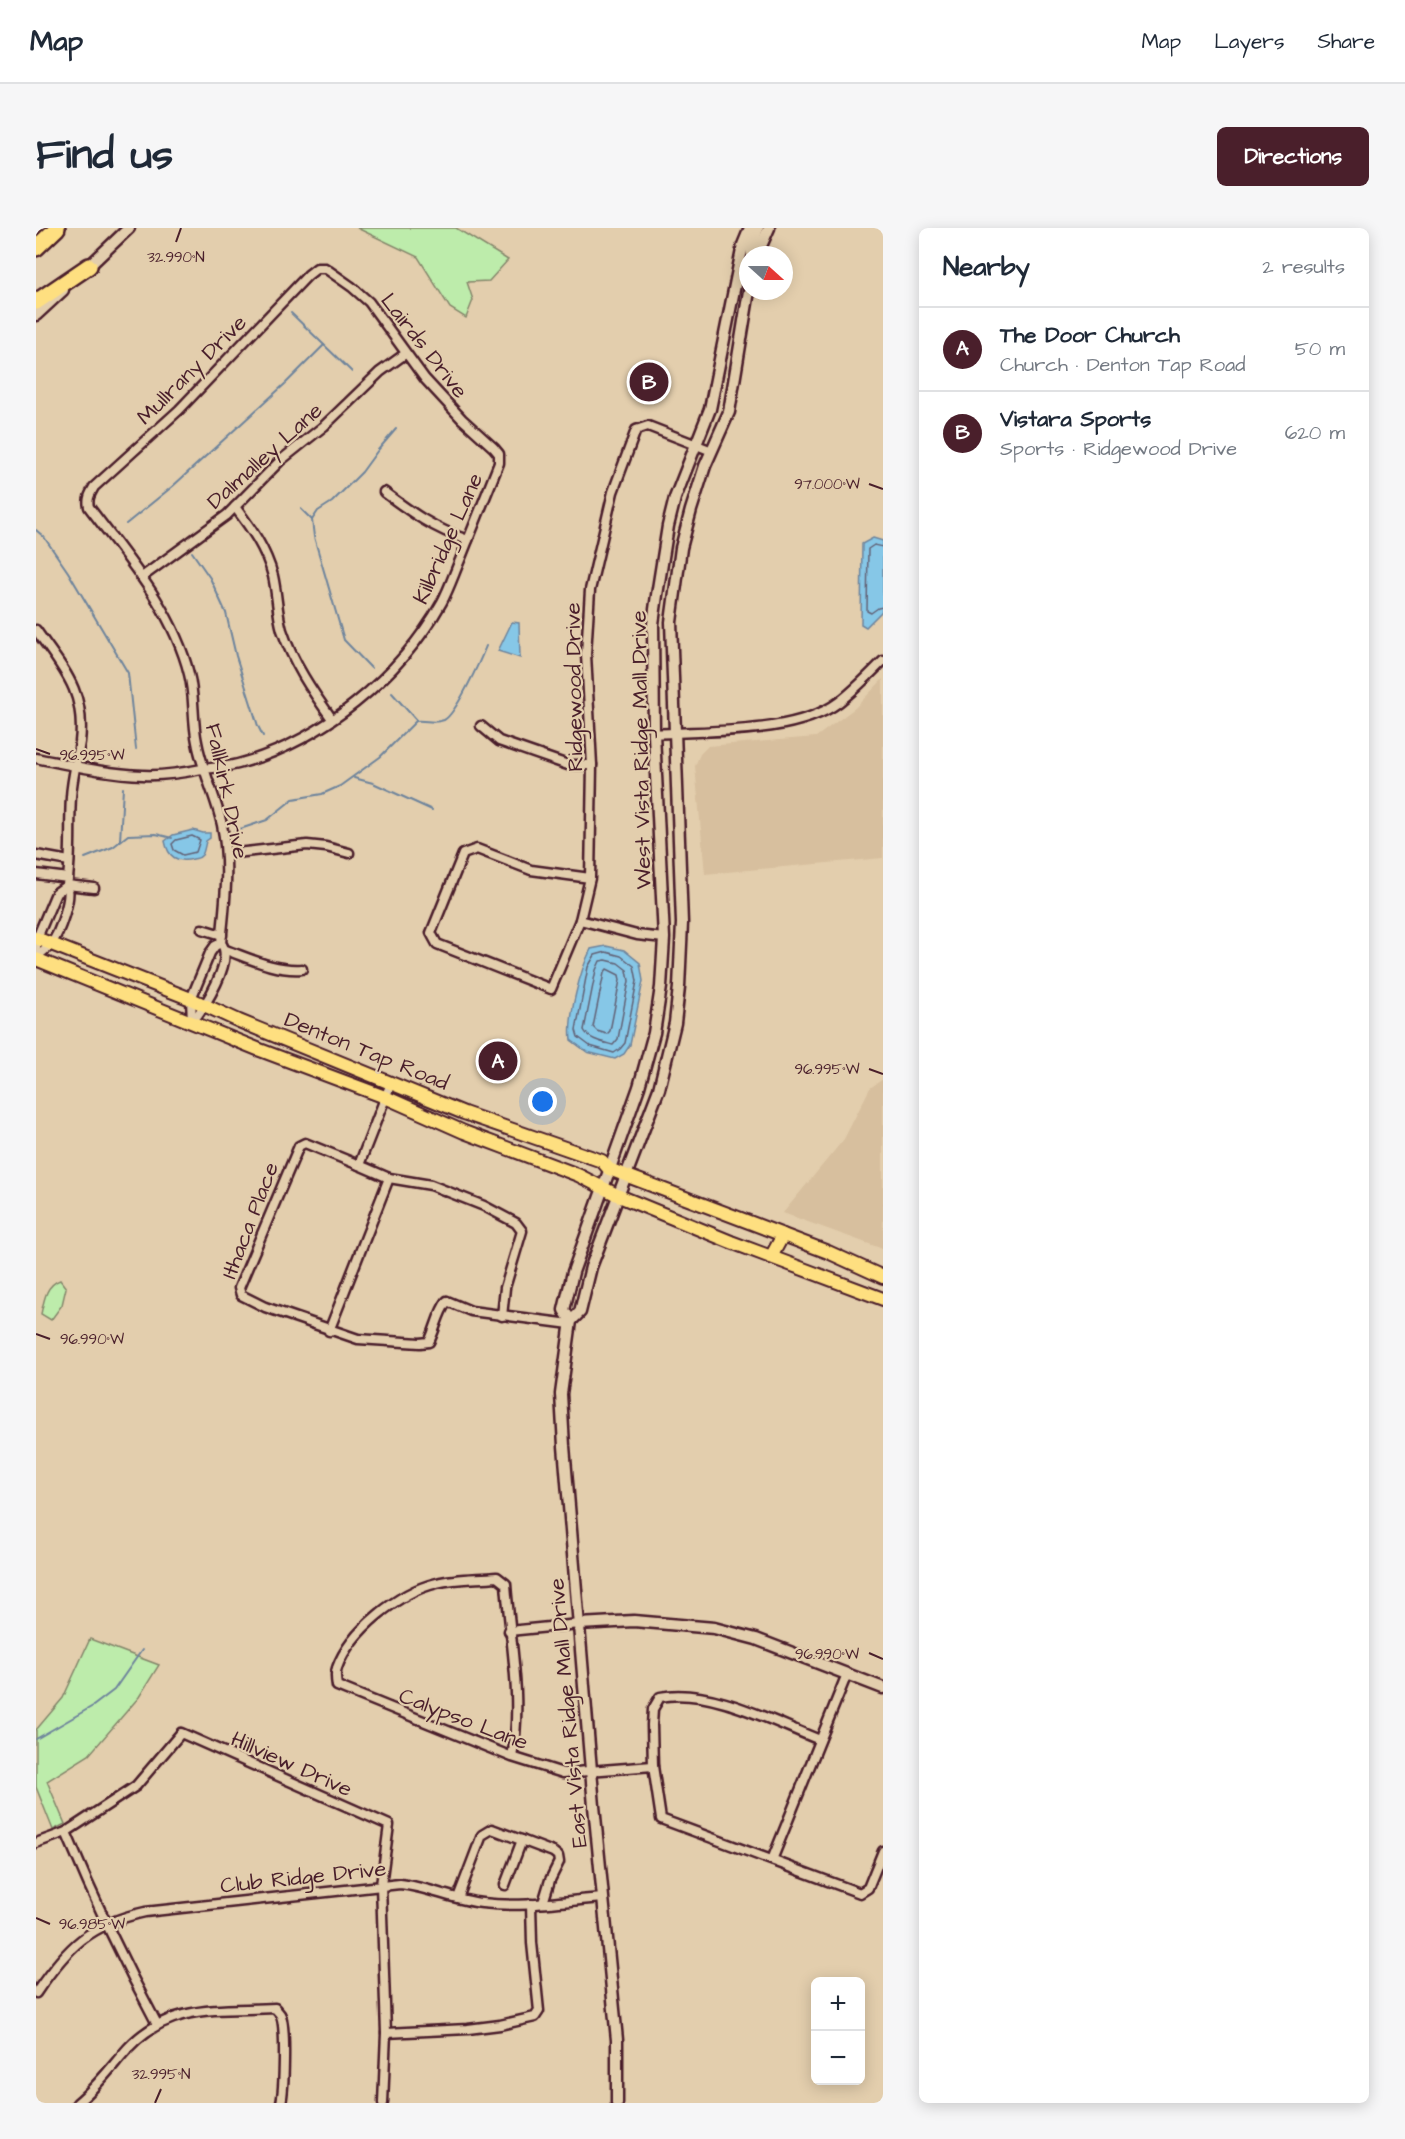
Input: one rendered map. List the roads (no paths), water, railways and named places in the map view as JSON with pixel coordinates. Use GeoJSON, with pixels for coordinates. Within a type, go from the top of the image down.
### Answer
{"type":"FeatureCollection","features":[{"type":"Feature","properties":{"kind":"highway"},"geometry":{"type":"LineString","coordinates":[[36,248],[57,228]]}},
{"type":"Feature","properties":{"kind":"highway"},"geometry":{"type":"LineString","coordinates":[[36,302],[89,266]]}},
{"type":"Feature","properties":{"kind":"main road"},"geometry":{"type":"LineString","coordinates":[[36,315],[129,228]]}},
{"type":"Feature","properties":{"kind":"main road","name":"West Vista Ridge Mall Drive"},"geometry":{"type":"LineString","coordinates":[[609,1169],[639,1087],[654,1033],[661,987],[664,938],[654,734],[653,624],[662,561],[675,498],[710,409],[743,245],[750,228]]}},
{"type":"Feature","properties":{"kind":"main road"},"geometry":{"type":"LineString","coordinates":[[751,246],[759,228]]}},
{"type":"Feature","properties":{"kind":"main road"},"geometry":{"type":"LineString","coordinates":[[761,246],[769,228]]}},
{"type":"Feature","properties":{"kind":"main road","name":"West Vista Ridge Mall Drive"},"geometry":{"type":"LineString","coordinates":[[626,1175],[663,1073],[675,1023],[682,948],[681,854],[671,622],[675,583],[691,510],[729,412],[746,300]]}},
{"type":"Feature","properties":{"kind":"main road"},"geometry":{"type":"LineString","coordinates":[[730,308],[733,317],[730,352],[736,359]]}},
{"type":"Feature","properties":{"kind":"main road"},"geometry":{"type":"LineString","coordinates":[[664,938],[682,948]]}},
{"type":"Feature","properties":{"kind":"main road","name":"Denton Tap Road"},"geometry":{"type":"LineString","coordinates":[[36,941],[51,944],[191,999],[464,1113],[602,1161],[609,1169],[828,1252],[883,1277]]}},
{"type":"Feature","properties":{"kind":"main road","name":"Denton Tap Road"},"geometry":{"type":"LineString","coordinates":[[36,958],[385,1097],[464,1132],[578,1175],[619,1196],[883,1299]]}},
{"type":"Feature","properties":{"kind":"main road","name":"East Vista Ridge Mall Drive"},"geometry":{"type":"LineString","coordinates":[[609,1169],[573,1272],[564,1310],[570,1322],[561,1394],[591,1772],[616,2040],[617,2103]]}},
{"type":"Feature","properties":{"kind":"main road","name":"East Vista Ridge Mall Drive"},"geometry":{"type":"LineString","coordinates":[[570,1322],[580,1312],[591,1267],[626,1175]]}},
{"type":"Feature","properties":{"kind":"main road"},"geometry":{"type":"LineString","coordinates":[[771,1257],[783,1235]]}},
{"type":"Feature","properties":{"kind":"main road"},"geometry":{"type":"LineString","coordinates":[[579,1624],[634,1621],[714,1628],[756,1639],[883,1688]]}},
{"type":"Feature","properties":{"kind":"street","name":"Lairds Drive"},"geometry":{"type":"LineString","coordinates":[[317,268],[325,267],[369,302],[425,379],[499,454]]}},
{"type":"Feature","properties":{"kind":"street","name":"Mullrany Drive"},"geometry":{"type":"LineString","coordinates":[[89,495],[179,410],[317,268]]}},
{"type":"Feature","properties":{"kind":"street","name":"Dalmalley Lane"},"geometry":{"type":"LineString","coordinates":[[142,577],[235,507],[280,461],[324,426],[380,372],[405,354]]}},
{"type":"Feature","properties":{"kind":"street","name":"Ridgewood Drive"},"geometry":{"type":"LineString","coordinates":[[590,878],[531,870],[477,849],[463,854],[431,933],[436,944],[551,989],[580,920],[590,878],[592,765],[586,654],[590,590],[613,492],[636,430],[648,426],[712,451]]}},
{"type":"Feature","properties":{"kind":"street","name":"Kilbridge Lane"},"geometry":{"type":"LineString","coordinates":[[36,758],[144,776],[172,775],[236,765],[287,746],[355,704],[399,663],[422,634],[443,601],[499,463],[499,454]]}},
{"type":"Feature","properties":{"kind":"street"},"geometry":{"type":"LineString","coordinates":[[384,492],[421,520],[443,532],[468,540]]}},
{"type":"Feature","properties":{"kind":"street","name":"Fallkirk Drive"},"geometry":{"type":"LineString","coordinates":[[89,495],[89,507],[142,577],[168,618],[183,651],[194,698],[196,742],[219,816],[227,854],[222,967],[205,1006],[192,1022]]}},
{"type":"Feature","properties":{"kind":"street"},"geometry":{"type":"LineString","coordinates":[[235,507],[264,550],[273,576],[282,628],[290,652],[310,688],[332,719]]}},
{"type":"Feature","properties":{"kind":"street"},"geometry":{"type":"LineString","coordinates":[[36,630],[72,681],[81,724],[69,816],[67,881],[70,898],[51,944],[36,958]]}},
{"type":"Feature","properties":{"kind":"street"},"geometry":{"type":"LineString","coordinates":[[654,734],[772,726],[796,722],[819,714],[839,702],[883,661]]}},
{"type":"Feature","properties":{"kind":"street"},"geometry":{"type":"LineString","coordinates":[[481,726],[499,741],[568,765],[592,765]]}},
{"type":"Feature","properties":{"kind":"street"},"geometry":{"type":"LineString","coordinates":[[227,854],[307,845],[326,847],[350,854]]}},
{"type":"Feature","properties":{"kind":"street"},"geometry":{"type":"LineString","coordinates":[[36,855],[69,861]]}},
{"type":"Feature","properties":{"kind":"street"},"geometry":{"type":"LineString","coordinates":[[36,873],[94,888]]}},
{"type":"Feature","properties":{"kind":"street"},"geometry":{"type":"LineString","coordinates":[[36,941],[56,892],[67,881]]}},
{"type":"Feature","properties":{"kind":"street"},"geometry":{"type":"LineString","coordinates":[[580,920],[637,935],[664,938]]}},
{"type":"Feature","properties":{"kind":"street"},"geometry":{"type":"LineString","coordinates":[[202,929],[274,968],[302,969]]}},
{"type":"Feature","properties":{"kind":"street"},"geometry":{"type":"LineString","coordinates":[[192,1022],[191,999],[210,953],[215,946],[223,942]]}},
{"type":"Feature","properties":{"kind":"street"},"geometry":{"type":"LineString","coordinates":[[391,1083],[359,1165],[389,1178],[431,1185],[484,1206],[516,1223],[522,1231],[505,1288],[502,1316]]}},
{"type":"Feature","properties":{"kind":"street","name":"Ithaca Place"},"geometry":{"type":"LineString","coordinates":[[359,1165],[305,1143],[298,1146],[239,1288],[241,1295],[265,1307],[358,1339],[429,1342],[441,1309],[447,1301],[471,1311],[570,1322]]}},
{"type":"Feature","properties":{"kind":"street"},"geometry":{"type":"LineString","coordinates":[[329,1330],[389,1178]]}},
{"type":"Feature","properties":{"kind":"street","name":"Calypso Lane"},"geometry":{"type":"LineString","coordinates":[[509,1630],[506,1584],[497,1577],[438,1583],[414,1591],[367,1622],[346,1649],[336,1670],[337,1686],[512,1756],[563,1773],[653,1766]]}},
{"type":"Feature","properties":{"kind":"street"},"geometry":{"type":"LineString","coordinates":[[512,1756],[517,1713],[509,1630],[579,1624]]}},
{"type":"Feature","properties":{"kind":"street"},"geometry":{"type":"LineString","coordinates":[[772,1860],[848,1674]]}},
{"type":"Feature","properties":{"kind":"street"},"geometry":{"type":"LineString","coordinates":[[820,1740],[715,1701],[672,1694],[660,1697],[653,1709],[653,1766],[661,1819],[860,1893],[868,1888],[883,1851]]}},
{"type":"Feature","properties":{"kind":"street","name":"Hillview Drive"},"geometry":{"type":"LineString","coordinates":[[66,1832],[136,1786],[181,1733],[389,1825],[381,1885]]}},
{"type":"Feature","properties":{"kind":"street"},"geometry":{"type":"LineString","coordinates":[[458,1898],[482,1835],[486,1831],[495,1829],[554,1852],[560,1860],[550,1880],[543,1903]]}},
{"type":"Feature","properties":{"kind":"street"},"geometry":{"type":"LineString","coordinates":[[36,1843],[66,1832],[132,1978],[157,2024]]}},
{"type":"Feature","properties":{"kind":"street"},"geometry":{"type":"LineString","coordinates":[[505,1885],[522,1840]]}},
{"type":"Feature","properties":{"kind":"street"},"geometry":{"type":"LineString","coordinates":[[381,1885],[386,2033],[383,2103]]}},
{"type":"Feature","properties":{"kind":"street","name":"Club Ridge Drive"},"geometry":{"type":"LineString","coordinates":[[36,1993],[77,1942],[106,1923],[145,1912],[381,1885],[417,1885],[458,1898],[488,1904],[531,1904],[603,1898]]}},
{"type":"Feature","properties":{"kind":"street"},"geometry":{"type":"LineString","coordinates":[[386,2033],[468,2029],[535,2017],[539,2011],[532,1943],[531,1904]]}},
{"type":"Feature","properties":{"kind":"street"},"geometry":{"type":"LineString","coordinates":[[77,2103],[87,2096],[127,2049],[157,2024],[186,2014],[276,2008],[281,2016],[283,2029],[284,2087],[280,2103]]}},
{"type":"Feature","properties":{"kind":"street"},"geometry":{"type":"LineString","coordinates":[[87,2096],[93,2103]]}},
{"type":"Feature","properties":{"kind":"water"},"geometry":{"type":"Polygon","coordinates":[[[873,538],[883,541],[883,608],[866,627],[861,624],[862,544],[873,538]]]}},
{"type":"Feature","properties":{"kind":"water"},"geometry":{"type":"Polygon","coordinates":[[[512,622],[519,623],[520,658],[498,651],[512,622]]]}},
{"type":"Feature","properties":{"kind":"water"},"geometry":{"type":"Polygon","coordinates":[[[193,830],[210,833],[202,855],[187,860],[174,858],[168,851],[165,841],[173,835],[193,830]]]}},
{"type":"Feature","properties":{"kind":"water"},"geometry":{"type":"Polygon","coordinates":[[[606,946],[624,950],[640,963],[643,981],[630,1045],[624,1054],[615,1059],[587,1052],[571,1040],[573,1006],[587,958],[591,949],[606,946]]]}},
{"type":"Feature","properties":{"kind":"waterway"},"geometry":{"type":"LineString","coordinates":[[291,313],[352,372]]}},
{"type":"Feature","properties":{"kind":"waterway"},"geometry":{"type":"LineString","coordinates":[[126,524],[173,486],[286,383],[324,345]]}},
{"type":"Feature","properties":{"kind":"waterway"},"geometry":{"type":"LineString","coordinates":[[312,520],[318,511],[332,502],[362,472],[396,429]]}},
{"type":"Feature","properties":{"kind":"waterway"},"geometry":{"type":"LineString","coordinates":[[301,509],[312,520],[314,537],[344,640],[371,668]]}},
{"type":"Feature","properties":{"kind":"waterway"},"geometry":{"type":"LineString","coordinates":[[36,530],[44,537],[68,572],[128,673],[136,749]]}},
{"type":"Feature","properties":{"kind":"waterway"},"geometry":{"type":"LineString","coordinates":[[192,552],[210,578],[226,613],[236,656],[263,736]]}},
{"type":"Feature","properties":{"kind":"waterway"},"geometry":{"type":"LineString","coordinates":[[234,831],[267,820],[293,799],[322,794],[340,786],[380,757],[416,721],[444,720],[461,698],[486,646]]}},
{"type":"Feature","properties":{"kind":"waterway"},"geometry":{"type":"LineString","coordinates":[[392,693],[416,720]]}},
{"type":"Feature","properties":{"kind":"waterway"},"geometry":{"type":"LineString","coordinates":[[354,778],[373,783],[432,810]]}},
{"type":"Feature","properties":{"kind":"waterway"},"geometry":{"type":"LineString","coordinates":[[120,841],[123,788]]}},
{"type":"Feature","properties":{"kind":"waterway"},"geometry":{"type":"LineString","coordinates":[[85,858],[113,847],[128,835],[156,834],[172,838]]}},
{"type":"Feature","properties":{"kind":"waterway"},"geometry":{"type":"LineString","coordinates":[[36,1739],[93,1706],[114,1690],[142,1650]]}},
{"type":"Feature","properties":{"kind":"place","name":"Vistara Sports"},"geometry":{"type":"Point","coordinates":[649,382]}},
{"type":"Feature","properties":{"kind":"place","name":"The Door Church"},"geometry":{"type":"Point","coordinates":[498,1061]}}]}
